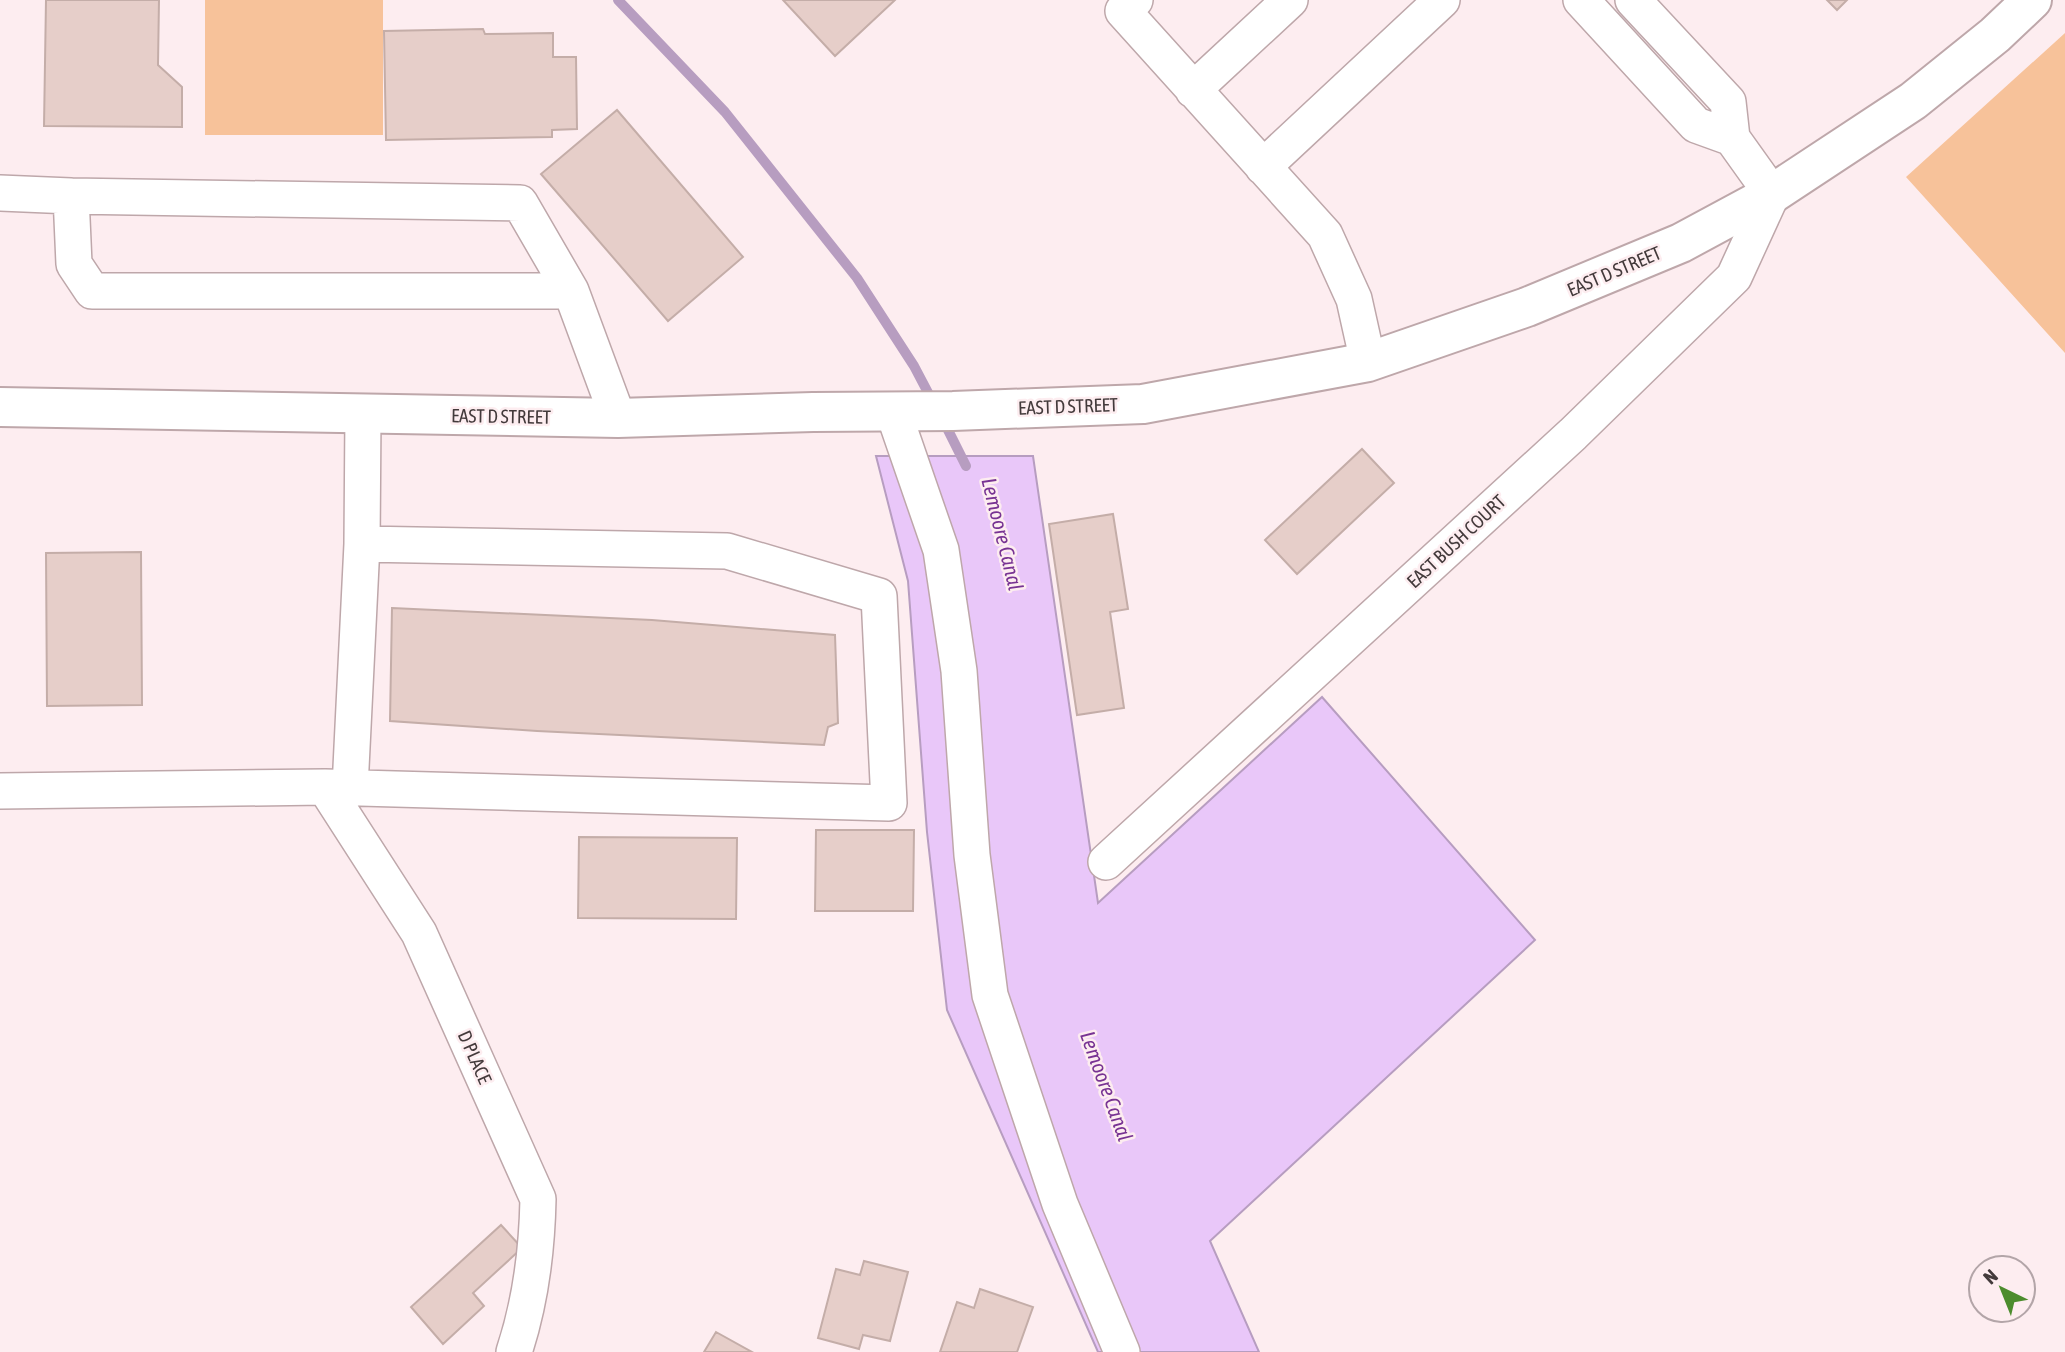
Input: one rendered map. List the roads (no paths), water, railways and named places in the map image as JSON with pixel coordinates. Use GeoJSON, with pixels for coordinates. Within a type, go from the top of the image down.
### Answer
{"type":"FeatureCollection","features":[{"type":"Feature","properties":{"kind":"main road","name":"EAST D STREET"},"geometry":{"type":"LineString","coordinates":[[0,407],[618,418],[993,409],[1143,404],[1367,362],[1540,302],[1681,243],[1772,194],[1913,101],[1995,35],[2032,0]]}},
{"type":"Feature","properties":{"kind":"street"},"geometry":{"type":"LineString","coordinates":[[1135,0],[1123,11],[1325,235],[1353,299],[1367,362]]}},
{"type":"Feature","properties":{"kind":"street"},"geometry":{"type":"LineString","coordinates":[[1193,90],[1290,0]]}},
{"type":"Feature","properties":{"kind":"street"},"geometry":{"type":"LineString","coordinates":[[1263,167],[1442,0]]}},
{"type":"Feature","properties":{"kind":"street"},"geometry":{"type":"LineString","coordinates":[[1581,0],[1696,125],[1732,138]]}},
{"type":"Feature","properties":{"kind":"street"},"geometry":{"type":"LineString","coordinates":[[1633,0],[1728,102],[1732,138],[1772,194]]}},
{"type":"Feature","properties":{"kind":"street"},"geometry":{"type":"LineString","coordinates":[[0,194],[520,203],[570,291],[618,418]]}},
{"type":"Feature","properties":{"kind":"street","name":"EAST BUSH COURT"},"geometry":{"type":"LineString","coordinates":[[1106,862],[1573,434],[1734,277],[1772,194]]}},
{"type":"Feature","properties":{"kind":"street"},"geometry":{"type":"LineString","coordinates":[[71,196],[74,264],[92,291],[570,291]]}},
{"type":"Feature","properties":{"kind":"street"},"geometry":{"type":"LineString","coordinates":[[893,411],[941,550],[959,671],[972,855],[990,995],[1060,1204],[1122,1352]]}},
{"type":"Feature","properties":{"kind":"street"},"geometry":{"type":"LineString","coordinates":[[337,787],[362,544],[363,414]]}},
{"type":"Feature","properties":{"kind":"street"},"geometry":{"type":"LineString","coordinates":[[0,791],[337,787],[888,803],[879,596],[727,551],[362,544]]}},
{"type":"Feature","properties":{"kind":"street","name":"D PLACE"},"geometry":{"type":"LineString","coordinates":[[337,787],[419,933],[538,1199],[538,1233],[522,1329],[514,1352]]}},
{"type":"Feature","properties":{"kind":"water"},"geometry":{"type":"Polygon","coordinates":[[[876,456],[1033,456],[1098,903],[1322,697],[1535,940],[1210,1241],[1259,1352],[1098,1352],[947,1010],[927,832],[908,581],[876,456]]]}},
{"type":"Feature","properties":{"kind":"waterway","name":"Lemoore Canal"},"geometry":{"type":"LineString","coordinates":[[618,0],[725,112],[857,278],[914,366],[934,404]]}},
{"type":"Feature","properties":{"kind":"waterway","name":"Lemoore Canal"},"geometry":{"type":"LineString","coordinates":[[942,418],[966,466]]}}]}
